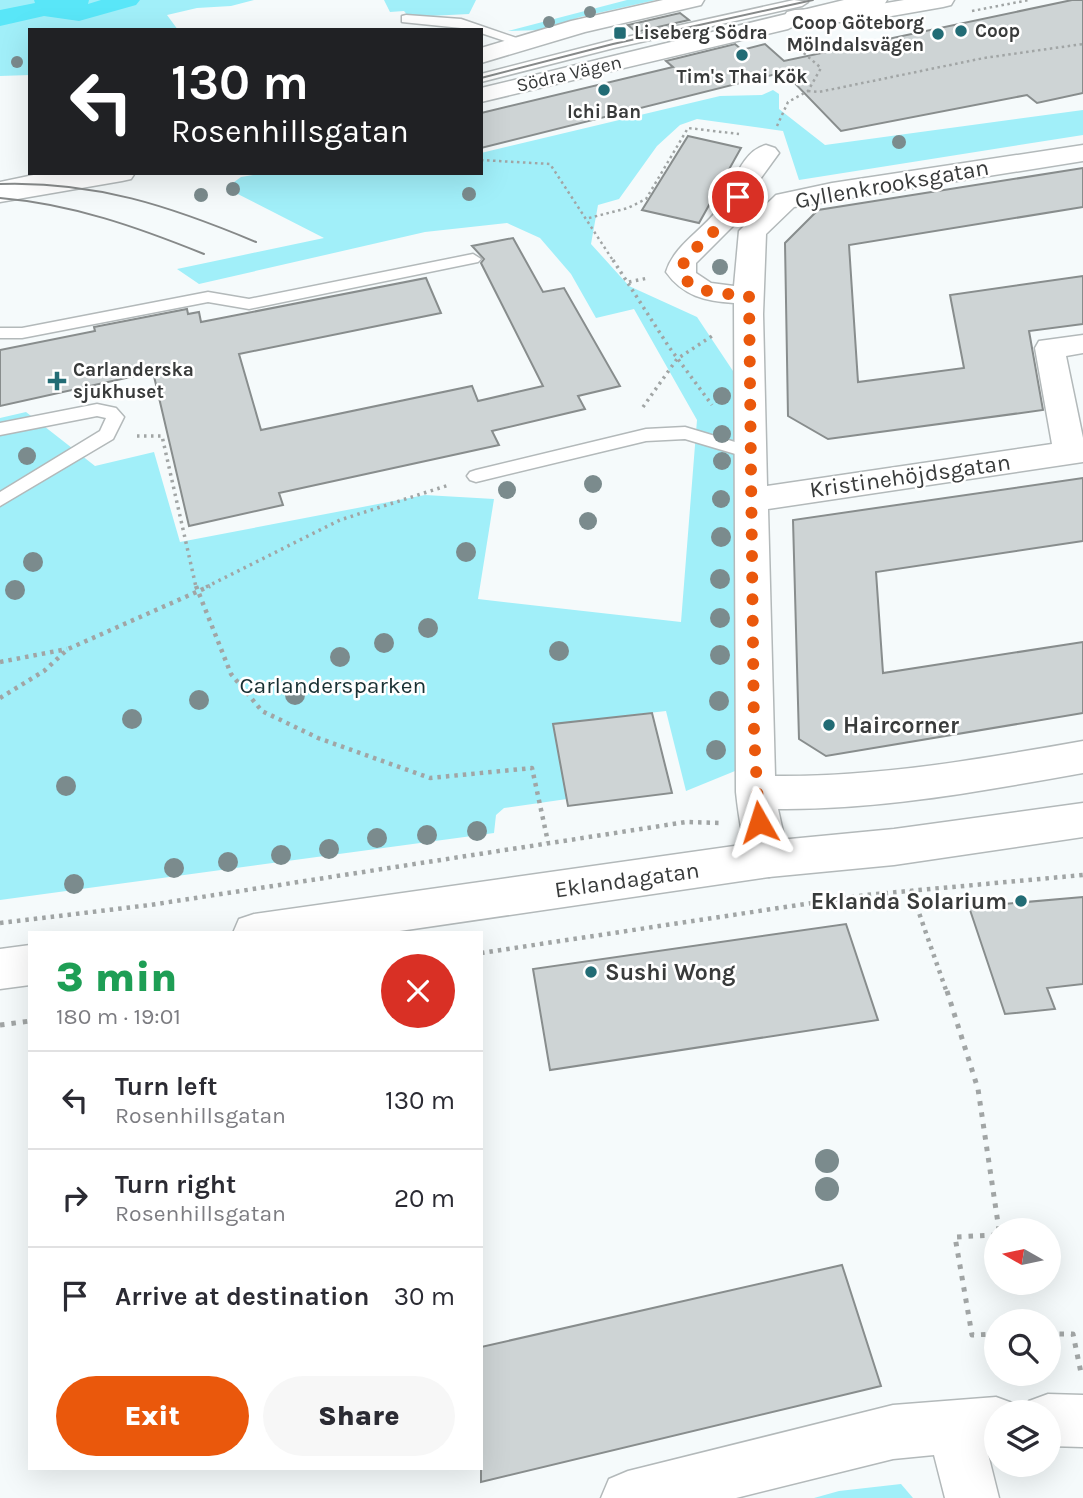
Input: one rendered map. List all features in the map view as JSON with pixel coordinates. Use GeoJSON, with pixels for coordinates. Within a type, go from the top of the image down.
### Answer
{"type":"FeatureCollection","features":[{"type":"Feature","properties":{"kind":"street","name":"Södra Vägen"},"geometry":{"type":"LineString","coordinates":[[483,55],[579,26],[693,0]]}},
{"type":"Feature","properties":{"kind":"street"},"geometry":{"type":"LineString","coordinates":[[795,11],[876,0]]}},
{"type":"Feature","properties":{"kind":"street"},"geometry":{"type":"LineString","coordinates":[[795,11],[863,14],[943,0]]}},
{"type":"Feature","properties":{"kind":"street","name":"Södra Vägen"},"geometry":{"type":"LineString","coordinates":[[483,94],[795,11]]}},
{"type":"Feature","properties":{"kind":"street"},"geometry":{"type":"LineString","coordinates":[[748,305],[685,282],[680,272],[683,261],[731,212],[745,181],[766,153]]}},
{"type":"Feature","properties":{"kind":"street","name":"Gyllenkrooksgatan"},"geometry":{"type":"LineString","coordinates":[[769,859],[759,822],[756,792],[748,305],[750,244],[753,231],[785,201],[832,191],[1083,153]]}},
{"type":"Feature","properties":{"kind":"street"},"geometry":{"type":"LineString","coordinates":[[0,169],[28,163]]}},
{"type":"Feature","properties":{"kind":"street"},"geometry":{"type":"LineString","coordinates":[[0,194],[110,175]]}},
{"type":"Feature","properties":{"kind":"street","name":"Kristinehöjdsgatan"},"geometry":{"type":"LineString","coordinates":[[750,500],[1076,452],[1050,348],[1083,344]]}},
{"type":"Feature","properties":{"kind":"street"},"geometry":{"type":"LineString","coordinates":[[756,792],[821,793],[946,780],[1083,757]]}},
{"type":"Feature","properties":{"kind":"street","name":"Eklandagatan"},"geometry":{"type":"LineString","coordinates":[[268,931],[769,859],[894,847],[1083,820]]}},
{"type":"Feature","properties":{"kind":"street"},"geometry":{"type":"LineString","coordinates":[[0,969],[28,965]]}},
{"type":"Feature","properties":{"kind":"street"},"geometry":{"type":"LineString","coordinates":[[1061,1420],[1083,1421]]}},
{"type":"Feature","properties":{"kind":"street"},"geometry":{"type":"LineString","coordinates":[[628,1498],[892,1432],[975,1425],[972,1498]]}},
{"type":"Feature","properties":{"kind":"lane"},"geometry":{"type":"LineString","coordinates":[[483,69],[620,33],[771,0]]}},
{"type":"Feature","properties":{"kind":"lane"},"geometry":{"type":"LineString","coordinates":[[483,77],[625,41],[795,11]]}},
{"type":"Feature","properties":{"kind":"lane"},"geometry":{"type":"LineString","coordinates":[[406,19],[461,23],[477,28]]}},
{"type":"Feature","properties":{"kind":"lane"},"geometry":{"type":"LineString","coordinates":[[434,23],[448,28]]}},
{"type":"Feature","properties":{"kind":"lane"},"geometry":{"type":"LineString","coordinates":[[483,30],[525,43]]}},
{"type":"Feature","properties":{"kind":"lane"},"geometry":{"type":"LineString","coordinates":[[0,179],[28,173]]}},
{"type":"Feature","properties":{"kind":"lane"},"geometry":{"type":"LineString","coordinates":[[0,186],[56,175]]}},
{"type":"Feature","properties":{"kind":"lane"},"geometry":{"type":"LineString","coordinates":[[0,333],[22,333],[208,297],[249,304],[473,259]]}},
{"type":"Feature","properties":{"kind":"lane"},"geometry":{"type":"LineString","coordinates":[[0,429],[97,410],[110,412],[115,417],[107,435],[0,500]]}},
{"type":"Feature","properties":{"kind":"lane"},"geometry":{"type":"LineString","coordinates":[[476,476],[646,435],[685,433],[749,452]]}},
{"type":"Feature","properties":{"kind":"path"},"geometry":{"type":"LineString","coordinates":[[808,91],[819,92],[984,58],[1083,44]]}},
{"type":"Feature","properties":{"kind":"path"},"geometry":{"type":"LineString","coordinates":[[589,218],[628,208],[646,199],[688,128],[737,133],[766,153],[788,102],[808,91],[821,68],[795,45]]}},
{"type":"Feature","properties":{"kind":"path"},"geometry":{"type":"LineString","coordinates":[[483,160],[550,164],[589,218],[687,375],[749,452]]}},
{"type":"Feature","properties":{"kind":"path"},"geometry":{"type":"LineString","coordinates":[[643,407],[677,359],[748,305]]}},
{"type":"Feature","properties":{"kind":"path"},"geometry":{"type":"LineString","coordinates":[[162,436],[197,592],[232,674],[262,711],[318,738],[430,778],[532,768],[548,842]]}},
{"type":"Feature","properties":{"kind":"path"},"geometry":{"type":"LineString","coordinates":[[0,662],[68,649],[197,592],[340,520],[476,476]]}},
{"type":"Feature","properties":{"kind":"path"},"geometry":{"type":"LineString","coordinates":[[0,698],[44,671],[68,649]]}},
{"type":"Feature","properties":{"kind":"path"},"geometry":{"type":"LineString","coordinates":[[483,953],[865,895],[1083,875]]}},
{"type":"Feature","properties":{"kind":"path"},"geometry":{"type":"LineString","coordinates":[[911,890],[932,945],[978,1089],[997,1218]]}},
{"type":"Feature","properties":{"kind":"path"},"geometry":{"type":"LineString","coordinates":[[0,1025],[28,1021]]}},
{"type":"Feature","properties":{"kind":"path"},"geometry":{"type":"LineString","coordinates":[[984,1236],[955,1237],[972,1335],[984,1334]]}},
{"type":"Feature","properties":{"kind":"path"},"geometry":{"type":"LineString","coordinates":[[1061,1334],[1073,1334],[1083,1382]]}},
{"type":"Feature","properties":{"kind":"green space"},"geometry":{"type":"Polygon","coordinates":[[[0,0],[254,0],[167,15],[177,28],[28,28],[28,75],[0,76],[0,0]]]}},
{"type":"Feature","properties":{"kind":"green space"},"geometry":{"type":"Polygon","coordinates":[[[384,0],[476,0],[469,14],[409,17],[404,11],[390,12],[384,0]]]}},
{"type":"Feature","properties":{"kind":"green space"},"geometry":{"type":"Polygon","coordinates":[[[627,0],[656,0],[580,17],[542,30],[508,31],[627,0]]]}},
{"type":"Feature","properties":{"kind":"green space","name":"Carlandersparken"},"geometry":{"type":"Polygon","coordinates":[[[773,90],[779,94],[779,109],[825,145],[1083,110],[1083,135],[799,180],[783,131],[697,119],[680,125],[657,146],[619,199],[598,205],[591,244],[629,286],[697,317],[735,374],[745,454],[735,771],[686,791],[666,711],[553,724],[567,799],[504,808],[496,815],[494,833],[0,900],[0,418],[26,412],[95,466],[154,452],[180,542],[425,495],[494,499],[478,599],[681,622],[697,420],[634,309],[596,318],[571,274],[540,238],[507,223],[425,232],[199,284],[177,269],[324,238],[226,188],[241,177],[483,175],[483,153],[720,96],[762,95],[773,90]]]}},
{"type":"Feature","properties":{"kind":"green space"},"geometry":{"type":"Polygon","coordinates":[[[901,1484],[913,1498],[814,1498],[839,1491],[901,1484]]]}},
{"type":"Feature","properties":{"kind":"building"},"geometry":{"type":"Polygon","coordinates":[[[1072,0],[1083,0],[1083,93],[1037,103],[1027,95],[841,131],[784,72],[483,147],[483,113],[673,67],[666,61],[735,44],[742,50],[765,44],[784,61],[1072,0]]]}},
{"type":"Feature","properties":{"kind":"building"},"geometry":{"type":"Polygon","coordinates":[[[680,13],[689,20],[636,32],[628,25],[680,13]]]}},
{"type":"Feature","properties":{"kind":"building"},"geometry":{"type":"Polygon","coordinates":[[[688,136],[741,148],[699,223],[642,210],[688,136]]]}},
{"type":"Feature","properties":{"kind":"building"},"geometry":{"type":"Polygon","coordinates":[[[1083,168],[1083,207],[849,245],[858,382],[964,368],[950,295],[1083,276],[1083,324],[1029,331],[1043,410],[828,439],[788,416],[785,243],[818,210],[1083,168]]]}},
{"type":"Feature","properties":{"kind":"building","name":"Carlanderska sjukhuset"},"geometry":{"type":"Polygon","coordinates":[[[513,238],[543,292],[564,288],[620,386],[578,396],[585,409],[492,431],[499,445],[279,493],[283,505],[189,526],[153,372],[0,406],[0,350],[95,331],[94,327],[187,309],[188,314],[199,312],[201,322],[426,278],[441,313],[239,354],[261,430],[472,386],[478,401],[543,386],[481,263],[484,259],[472,246],[513,238]]]}},
{"type":"Feature","properties":{"kind":"building"},"geometry":{"type":"Polygon","coordinates":[[[1083,478],[1083,541],[876,572],[883,673],[1083,642],[1083,713],[826,756],[799,739],[793,520],[1083,478]]]}},
{"type":"Feature","properties":{"kind":"building"},"geometry":{"type":"Polygon","coordinates":[[[652,713],[672,793],[568,806],[553,724],[652,713]]]}},
{"type":"Feature","properties":{"kind":"building"},"geometry":{"type":"Polygon","coordinates":[[[1083,897],[1083,984],[1047,988],[1055,1009],[1005,1014],[969,907],[1083,897]]]}},
{"type":"Feature","properties":{"kind":"building"},"geometry":{"type":"Polygon","coordinates":[[[846,924],[878,1020],[550,1070],[533,969],[846,924]]]}},
{"type":"Feature","properties":{"kind":"building"},"geometry":{"type":"Polygon","coordinates":[[[842,1265],[881,1386],[481,1482],[483,1347],[842,1265]]]}},
{"type":"Feature","properties":{"kind":"waterway"},"geometry":{"type":"LineString","coordinates":[[47,0],[49,7]]}},
{"type":"Feature","properties":{"kind":"waterway"},"geometry":{"type":"LineString","coordinates":[[49,7],[59,13],[79,14],[127,0]]}},
{"type":"Feature","properties":{"kind":"waterway"},"geometry":{"type":"LineString","coordinates":[[49,7],[77,1]]}},
{"type":"Feature","properties":{"kind":"waterway"},"geometry":{"type":"LineString","coordinates":[[0,18],[49,7]]}},
{"type":"Feature","properties":{"kind":"tram line"},"geometry":{"type":"LineString","coordinates":[[483,77],[613,44],[813,0]]}},
{"type":"Feature","properties":{"kind":"tram line"},"geometry":{"type":"LineString","coordinates":[[0,184],[68,187],[131,198],[193,217],[256,242]]}},
{"type":"Feature","properties":{"kind":"tram line"},"geometry":{"type":"LineString","coordinates":[[0,198],[79,211],[204,254]]}},
{"type":"Feature","properties":{"kind":"place","name":"Coop"},"geometry":{"type":"Point","coordinates":[961,31]}},
{"type":"Feature","properties":{"kind":"place","name":"Liseberg Södra"},"geometry":{"type":"Point","coordinates":[620,33]}},
{"type":"Feature","properties":{"kind":"place","name":"Coop Göteborg Mölndalsvägen"},"geometry":{"type":"Point","coordinates":[938,34]}},
{"type":"Feature","properties":{"kind":"place","name":"Tim's Thai Kök"},"geometry":{"type":"Point","coordinates":[742,55]}},
{"type":"Feature","properties":{"kind":"place","name":"Ichi Ban"},"geometry":{"type":"Point","coordinates":[604,90]}},
{"type":"Feature","properties":{"kind":"place","name":"Carlanderska sjukhuset"},"geometry":{"type":"Point","coordinates":[57,381]}},
{"type":"Feature","properties":{"kind":"place","name":"Haircorner"},"geometry":{"type":"Point","coordinates":[829,725]}},
{"type":"Feature","properties":{"kind":"place","name":"Eklanda Solarium"},"geometry":{"type":"Point","coordinates":[1021,901]}},
{"type":"Feature","properties":{"kind":"place","name":"Sushi Wong"},"geometry":{"type":"Point","coordinates":[591,972]}},
{"type":"Feature","properties":{"kind":"route"},"geometry":{"type":"LineString","coordinates":[[738,197],[731,212],[718,228],[683,261],[680,272],[685,282],[701,289],[749,296],[754,733],[759,822]]}}]}
